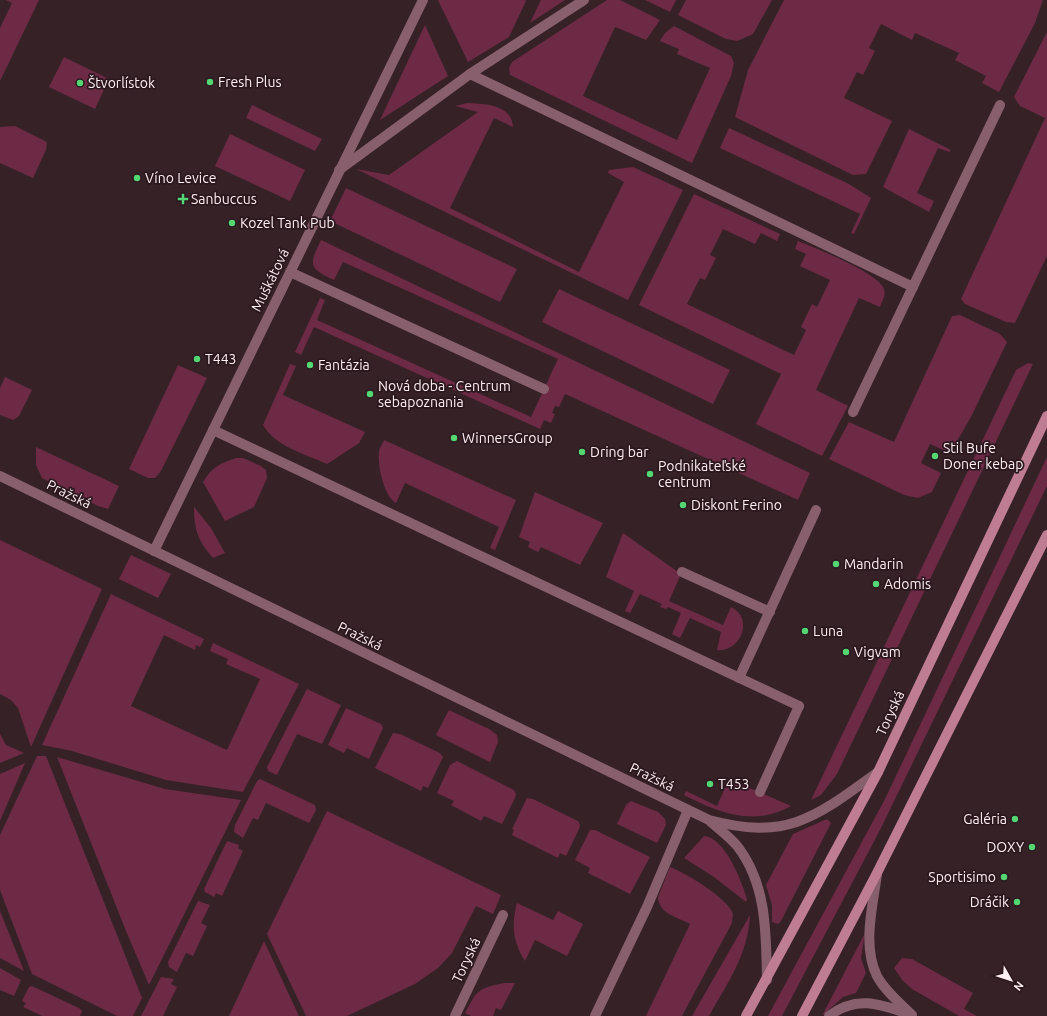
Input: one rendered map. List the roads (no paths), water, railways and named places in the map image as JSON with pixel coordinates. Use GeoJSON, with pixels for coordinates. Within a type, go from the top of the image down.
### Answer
{"type":"FeatureCollection","features":[{"type":"Feature","properties":{"kind":"street","name":"Muškátová"},"geometry":{"type":"LineString","coordinates":[[154,551],[423,0]]}},
{"type":"Feature","properties":{"kind":"street"},"geometry":{"type":"LineString","coordinates":[[339,170],[470,74],[584,0]]}},
{"type":"Feature","properties":{"kind":"street"},"geometry":{"type":"LineString","coordinates":[[470,74],[913,287]]}},
{"type":"Feature","properties":{"kind":"street"},"geometry":{"type":"LineString","coordinates":[[853,412],[1000,105]]}},
{"type":"Feature","properties":{"kind":"street"},"geometry":{"type":"LineString","coordinates":[[290,272],[544,389]]}},
{"type":"Feature","properties":{"kind":"street","name":"Toryská"},"geometry":{"type":"LineString","coordinates":[[746,1016],[767,981],[878,772],[1047,416]]}},
{"type":"Feature","properties":{"kind":"street"},"geometry":{"type":"LineString","coordinates":[[213,430],[799,706],[760,792]]}},
{"type":"Feature","properties":{"kind":"street","name":"Pražská"},"geometry":{"type":"LineString","coordinates":[[0,476],[709,820]]}},
{"type":"Feature","properties":{"kind":"street"},"geometry":{"type":"LineString","coordinates":[[739,678],[816,510]]}},
{"type":"Feature","properties":{"kind":"street"},"geometry":{"type":"LineString","coordinates":[[802,1016],[878,873],[1047,535]]}},
{"type":"Feature","properties":{"kind":"street"},"geometry":{"type":"LineString","coordinates":[[682,572],[770,612]]}},
{"type":"Feature","properties":{"kind":"street"},"geometry":{"type":"LineString","coordinates":[[709,820],[742,828],[781,827],[816,814],[835,804],[878,772]]}},
{"type":"Feature","properties":{"kind":"street"},"geometry":{"type":"LineString","coordinates":[[595,1016],[647,907],[688,810]]}},
{"type":"Feature","properties":{"kind":"street"},"geometry":{"type":"LineString","coordinates":[[709,820],[737,846],[749,864],[760,890],[766,932],[767,981]]}},
{"type":"Feature","properties":{"kind":"street"},"geometry":{"type":"LineString","coordinates":[[878,873],[870,935],[873,964],[877,976],[888,991],[913,1016]]}},
{"type":"Feature","properties":{"kind":"street","name":"Toryská"},"geometry":{"type":"LineString","coordinates":[[454,1016],[503,915]]}},
{"type":"Feature","properties":{"kind":"street"},"geometry":{"type":"LineString","coordinates":[[829,1016],[846,1007],[862,1002],[880,1004],[913,1016]]}},
{"type":"Feature","properties":{"kind":"place","name":"Fresh Plus"},"geometry":{"type":"Point","coordinates":[210,82]}},
{"type":"Feature","properties":{"kind":"place","name":"Štvorlístok"},"geometry":{"type":"Point","coordinates":[80,83]}},
{"type":"Feature","properties":{"kind":"place","name":"Víno Levice"},"geometry":{"type":"Point","coordinates":[137,178]}},
{"type":"Feature","properties":{"kind":"place","name":"Sanbuccus"},"geometry":{"type":"Point","coordinates":[183,199]}},
{"type":"Feature","properties":{"kind":"place","name":"Kozel Tank Pub"},"geometry":{"type":"Point","coordinates":[232,223]}},
{"type":"Feature","properties":{"kind":"place","name":"T443"},"geometry":{"type":"Point","coordinates":[197,359]}},
{"type":"Feature","properties":{"kind":"place","name":"Fantázia"},"geometry":{"type":"Point","coordinates":[310,365]}},
{"type":"Feature","properties":{"kind":"place","name":"Nová doba - Centrum sebapoznania"},"geometry":{"type":"Point","coordinates":[370,394]}},
{"type":"Feature","properties":{"kind":"place","name":"WinnersGroup"},"geometry":{"type":"Point","coordinates":[454,438]}},
{"type":"Feature","properties":{"kind":"place","name":"Dring bar"},"geometry":{"type":"Point","coordinates":[582,452]}},
{"type":"Feature","properties":{"kind":"place","name":"Stil Bufe Doner kebap"},"geometry":{"type":"Point","coordinates":[935,456]}},
{"type":"Feature","properties":{"kind":"place","name":"Podnikateľské centrum"},"geometry":{"type":"Point","coordinates":[650,474]}},
{"type":"Feature","properties":{"kind":"place","name":"Diskont Ferino"},"geometry":{"type":"Point","coordinates":[683,505]}},
{"type":"Feature","properties":{"kind":"place","name":"Mandarin"},"geometry":{"type":"Point","coordinates":[836,564]}},
{"type":"Feature","properties":{"kind":"place","name":"Adomis"},"geometry":{"type":"Point","coordinates":[876,584]}},
{"type":"Feature","properties":{"kind":"place","name":"Luna"},"geometry":{"type":"Point","coordinates":[805,631]}},
{"type":"Feature","properties":{"kind":"place","name":"Vigvam"},"geometry":{"type":"Point","coordinates":[846,652]}},
{"type":"Feature","properties":{"kind":"place","name":"T453"},"geometry":{"type":"Point","coordinates":[710,784]}},
{"type":"Feature","properties":{"kind":"place","name":"Galéria"},"geometry":{"type":"Point","coordinates":[1015,819]}},
{"type":"Feature","properties":{"kind":"place","name":"DOXY"},"geometry":{"type":"Point","coordinates":[1032,847]}},
{"type":"Feature","properties":{"kind":"place","name":"Sportisimo"},"geometry":{"type":"Point","coordinates":[1004,877]}},
{"type":"Feature","properties":{"kind":"place","name":"Dráčik"},"geometry":{"type":"Point","coordinates":[1017,902]}}]}
